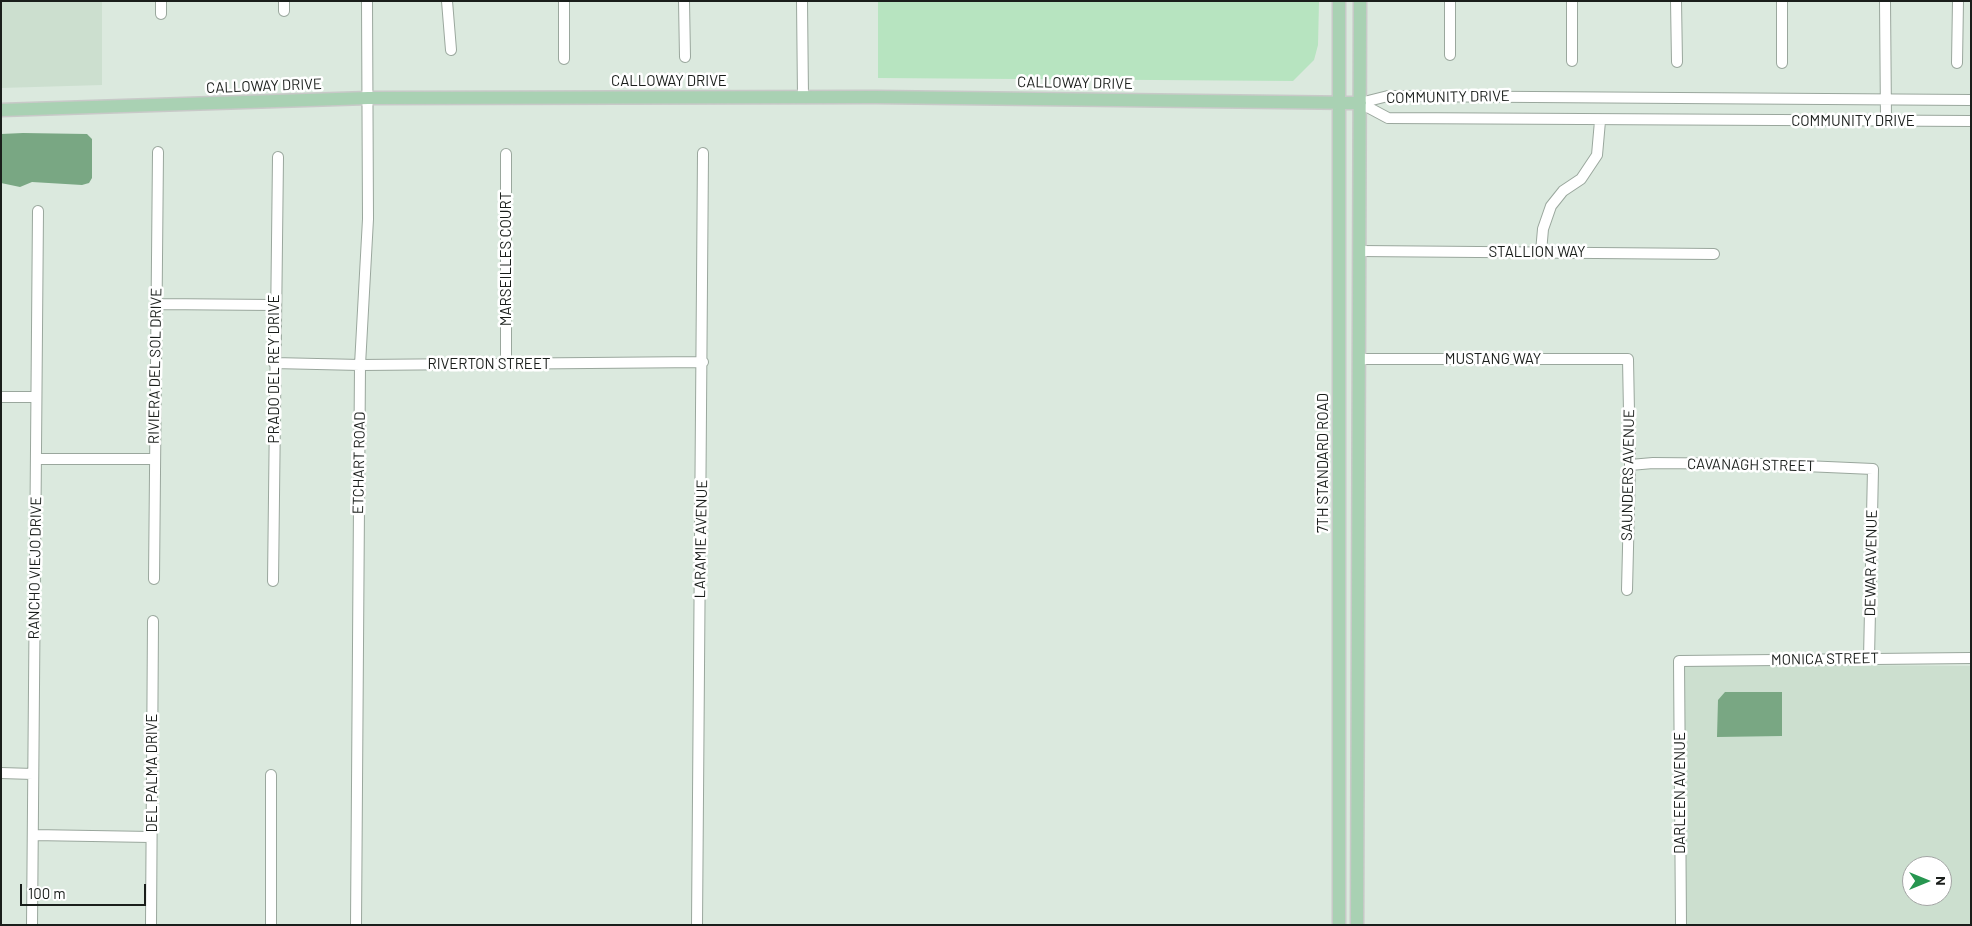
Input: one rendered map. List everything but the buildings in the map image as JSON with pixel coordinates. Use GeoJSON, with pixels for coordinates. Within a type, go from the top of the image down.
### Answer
{"type":"FeatureCollection","features":[{"type":"Feature","properties":{"kind":"main road","name":"7TH STANDARD ROAD"},"geometry":{"type":"LineString","coordinates":[[1339,1],[1339,925]]}},
{"type":"Feature","properties":{"kind":"main road"},"geometry":{"type":"LineString","coordinates":[[1357,925],[1360,1]]}},
{"type":"Feature","properties":{"kind":"main road","name":"CALLOWAY DRIVE"},"geometry":{"type":"LineString","coordinates":[[1,110],[368,98],[803,97],[1360,103]]}},
{"type":"Feature","properties":{"kind":"street"},"geometry":{"type":"LineString","coordinates":[[161,1],[161,14]]}},
{"type":"Feature","properties":{"kind":"street","name":"ETCHART ROAD"},"geometry":{"type":"LineString","coordinates":[[356,925],[360,365],[368,219],[367,1]]}},
{"type":"Feature","properties":{"kind":"street"},"geometry":{"type":"LineString","coordinates":[[447,1],[451,50]]}},
{"type":"Feature","properties":{"kind":"street"},"geometry":{"type":"LineString","coordinates":[[564,1],[564,59]]}},
{"type":"Feature","properties":{"kind":"street"},"geometry":{"type":"LineString","coordinates":[[684,1],[685,57]]}},
{"type":"Feature","properties":{"kind":"street"},"geometry":{"type":"LineString","coordinates":[[802,1],[803,97]]}},
{"type":"Feature","properties":{"kind":"street"},"geometry":{"type":"LineString","coordinates":[[1450,1],[1450,55]]}},
{"type":"Feature","properties":{"kind":"street"},"geometry":{"type":"LineString","coordinates":[[1572,1],[1572,61]]}},
{"type":"Feature","properties":{"kind":"street"},"geometry":{"type":"LineString","coordinates":[[1676,1],[1676,62]]}},
{"type":"Feature","properties":{"kind":"street"},"geometry":{"type":"LineString","coordinates":[[1782,1],[1782,63]]}},
{"type":"Feature","properties":{"kind":"street"},"geometry":{"type":"LineString","coordinates":[[1886,1],[1886,120]]}},
{"type":"Feature","properties":{"kind":"street"},"geometry":{"type":"LineString","coordinates":[[1957,63],[1958,1]]}},
{"type":"Feature","properties":{"kind":"street","name":"COMMUNITY DRIVE"},"geometry":{"type":"LineString","coordinates":[[1360,103],[1388,96],[1971,100]]}},
{"type":"Feature","properties":{"kind":"street","name":"COMMUNITY DRIVE"},"geometry":{"type":"LineString","coordinates":[[1360,103],[1388,118],[1600,121],[1971,121]]}},
{"type":"Feature","properties":{"kind":"street"},"geometry":{"type":"LineString","coordinates":[[1541,252],[1543,229],[1551,206],[1563,191],[1581,179],[1597,155],[1600,121]]}},
{"type":"Feature","properties":{"kind":"street","name":"RIVIERA DEL SOL DRIVE"},"geometry":{"type":"LineString","coordinates":[[154,580],[158,152]]}},
{"type":"Feature","properties":{"kind":"street","name":"LARAMIE AVENUE"},"geometry":{"type":"LineString","coordinates":[[697,925],[704,152]]}},
{"type":"Feature","properties":{"kind":"street","name":"MARSEILLES COURT"},"geometry":{"type":"LineString","coordinates":[[506,154],[506,364]]}},
{"type":"Feature","properties":{"kind":"street","name":"PRADO DEL REY DRIVE"},"geometry":{"type":"LineString","coordinates":[[273,581],[274,305],[278,157]]}},
{"type":"Feature","properties":{"kind":"street","name":"RANCHO VIEJO DRIVE"},"geometry":{"type":"LineString","coordinates":[[32,925],[38,211]]}},
{"type":"Feature","properties":{"kind":"street","name":"STALLION WAY"},"geometry":{"type":"LineString","coordinates":[[1360,251],[1714,254]]}},
{"type":"Feature","properties":{"kind":"street"},"geometry":{"type":"LineString","coordinates":[[156,304],[274,305]]}},
{"type":"Feature","properties":{"kind":"street","name":"MUSTANG WAY"},"geometry":{"type":"LineString","coordinates":[[1359,359],[1628,359]]}},
{"type":"Feature","properties":{"kind":"street","name":"SAUNDERS AVENUE"},"geometry":{"type":"LineString","coordinates":[[1627,590],[1630,465],[1628,359]]}},
{"type":"Feature","properties":{"kind":"street","name":"RIVERTON STREET"},"geometry":{"type":"LineString","coordinates":[[274,363],[360,365],[703,362]]}},
{"type":"Feature","properties":{"kind":"street"},"geometry":{"type":"LineString","coordinates":[[1,397],[36,398]]}},
{"type":"Feature","properties":{"kind":"street"},"geometry":{"type":"LineString","coordinates":[[36,459],[154,459]]}},
{"type":"Feature","properties":{"kind":"street","name":"CAVANAGH STREET"},"geometry":{"type":"LineString","coordinates":[[1630,465],[1654,463],[1759,464],[1873,469]]}},
{"type":"Feature","properties":{"kind":"street","name":"DEWAR AVENUE"},"geometry":{"type":"LineString","coordinates":[[1869,658],[1873,469]]}},
{"type":"Feature","properties":{"kind":"street","name":"DEL PALMA DRIVE"},"geometry":{"type":"LineString","coordinates":[[151,925],[153,621]]}},
{"type":"Feature","properties":{"kind":"street","name":"MONICA STREET"},"geometry":{"type":"LineString","coordinates":[[1680,661],[1971,658]]}},
{"type":"Feature","properties":{"kind":"street","name":"DARLEEN AVENUE"},"geometry":{"type":"LineString","coordinates":[[1680,661],[1681,925]]}},
{"type":"Feature","properties":{"kind":"street"},"geometry":{"type":"LineString","coordinates":[[1,773],[33,774]]}},
{"type":"Feature","properties":{"kind":"street"},"geometry":{"type":"LineString","coordinates":[[271,775],[271,925]]}},
{"type":"Feature","properties":{"kind":"street"},"geometry":{"type":"LineString","coordinates":[[33,835],[151,837]]}},
{"type":"Feature","properties":{"kind":"shaded area"},"geometry":{"type":"Polygon","coordinates":[[[1,1],[102,1],[102,85],[1,88],[1,1]]]}},
{"type":"Feature","properties":{"kind":"shaded area"},"geometry":{"type":"Polygon","coordinates":[[[878,1],[1319,1],[1318,45],[1314,60],[1293,81],[878,78],[878,1]]]}},
{"type":"Feature","properties":{"kind":"shaded area"},"geometry":{"type":"Polygon","coordinates":[[[1,134],[87,134],[92,139],[92,178],[89,183],[82,185],[32,182],[20,187],[1,183],[1,134]]]}},
{"type":"Feature","properties":{"kind":"shaded area"},"geometry":{"type":"Polygon","coordinates":[[[1676,664],[1971,666],[1971,925],[1675,925],[1676,664]]]}},
{"type":"Feature","properties":{"kind":"shaded area"},"geometry":{"type":"Polygon","coordinates":[[[1725,692],[1782,692],[1782,736],[1717,737],[1718,700],[1725,692]]]}}]}
